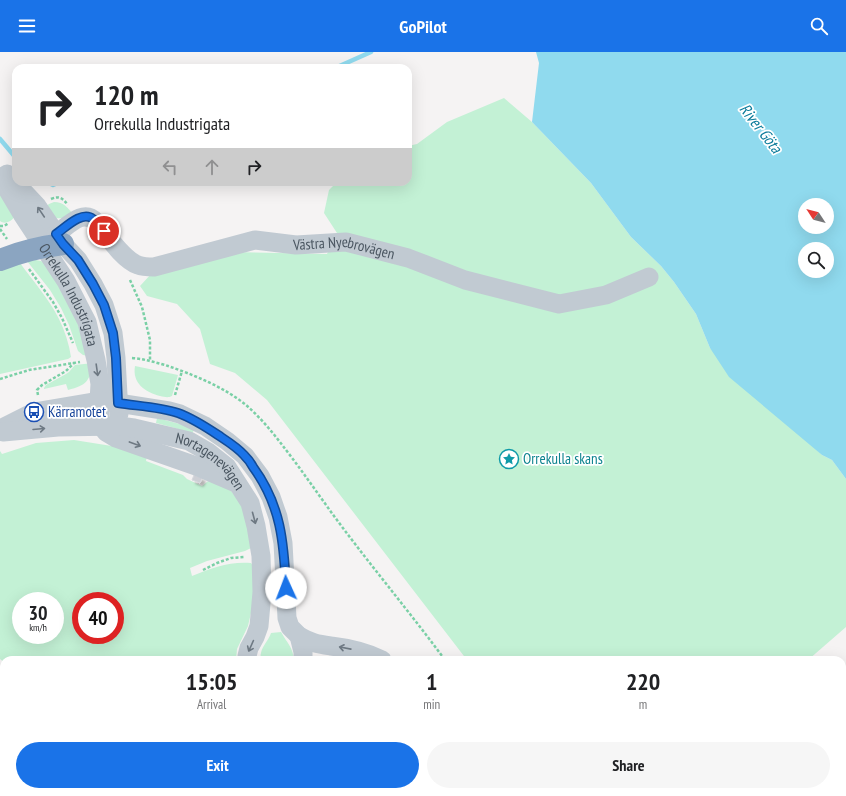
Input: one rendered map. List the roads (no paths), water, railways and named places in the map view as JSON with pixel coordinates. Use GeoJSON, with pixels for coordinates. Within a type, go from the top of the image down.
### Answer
{"type":"FeatureCollection","features":[{"type":"Feature","properties":{"kind":"highway"},"geometry":{"type":"LineString","coordinates":[[8,256],[54,242]]}},
{"type":"Feature","properties":{"kind":"street","name":"Orrekulla Industrigata"},"geometry":{"type":"LineString","coordinates":[[0,166],[12,179]]}},
{"type":"Feature","properties":{"kind":"street","name":"Orrekulla Industrigata"},"geometry":{"type":"LineString","coordinates":[[0,177],[22,214],[54,242],[78,260],[104,305],[113,333],[116,358],[118,403],[110,426]]}},
{"type":"Feature","properties":{"kind":"street","name":"Orrekulla Industrigata"},"geometry":{"type":"LineString","coordinates":[[18,186],[37,206],[54,242],[66,281],[87,322],[100,384],[99,401],[110,426]]}},
{"type":"Feature","properties":{"kind":"street","name":"Västra Nyebrovägen"},"geometry":{"type":"LineString","coordinates":[[54,242],[78,218],[83,216],[93,218],[128,259],[137,265],[145,267],[154,267],[255,240],[296,245],[346,242],[408,258],[465,280],[559,304],[606,295],[649,277]]}},
{"type":"Feature","properties":{"kind":"street","name":"Nortagenevägen"},"geometry":{"type":"LineString","coordinates":[[0,431],[34,412],[99,401],[169,411],[180,414],[205,426],[227,441],[245,456],[260,476],[271,497],[278,517],[283,543],[287,618],[290,627],[299,636],[303,656]]}},
{"type":"Feature","properties":{"kind":"street","name":"Nortagenevägen"},"geometry":{"type":"LineString","coordinates":[[0,431],[58,427],[110,426]]}},
{"type":"Feature","properties":{"kind":"street","name":"Nortagenevägen"},"geometry":{"type":"LineString","coordinates":[[110,426],[106,432],[116,438],[196,466],[238,483],[250,503],[256,526],[260,556],[262,592],[259,626],[247,656]]}},
{"type":"Feature","properties":{"kind":"street"},"geometry":{"type":"LineString","coordinates":[[299,636],[307,641],[317,644],[360,652],[372,656]]}},
{"type":"Feature","properties":{"kind":"water","name":"River Göta"},"geometry":{"type":"Polygon","coordinates":[[[536,52],[846,52],[846,479],[832,460],[822,455],[729,377],[710,348],[696,314],[674,282],[661,266],[631,237],[591,183],[532,122],[539,63],[536,52]]]}},
{"type":"Feature","properties":{"kind":"waterway"},"geometry":{"type":"LineString","coordinates":[[344,64],[371,52]]}},
{"type":"Feature","properties":{"kind":"waterway"},"geometry":{"type":"LineString","coordinates":[[0,139],[12,153]]}},
{"type":"Feature","properties":{"kind":"place","name":"Kärramotet"},"geometry":{"type":"Point","coordinates":[34,412]}},
{"type":"Feature","properties":{"kind":"place","name":"Orrekulla skans"},"geometry":{"type":"Point","coordinates":[509,459]}}]}
